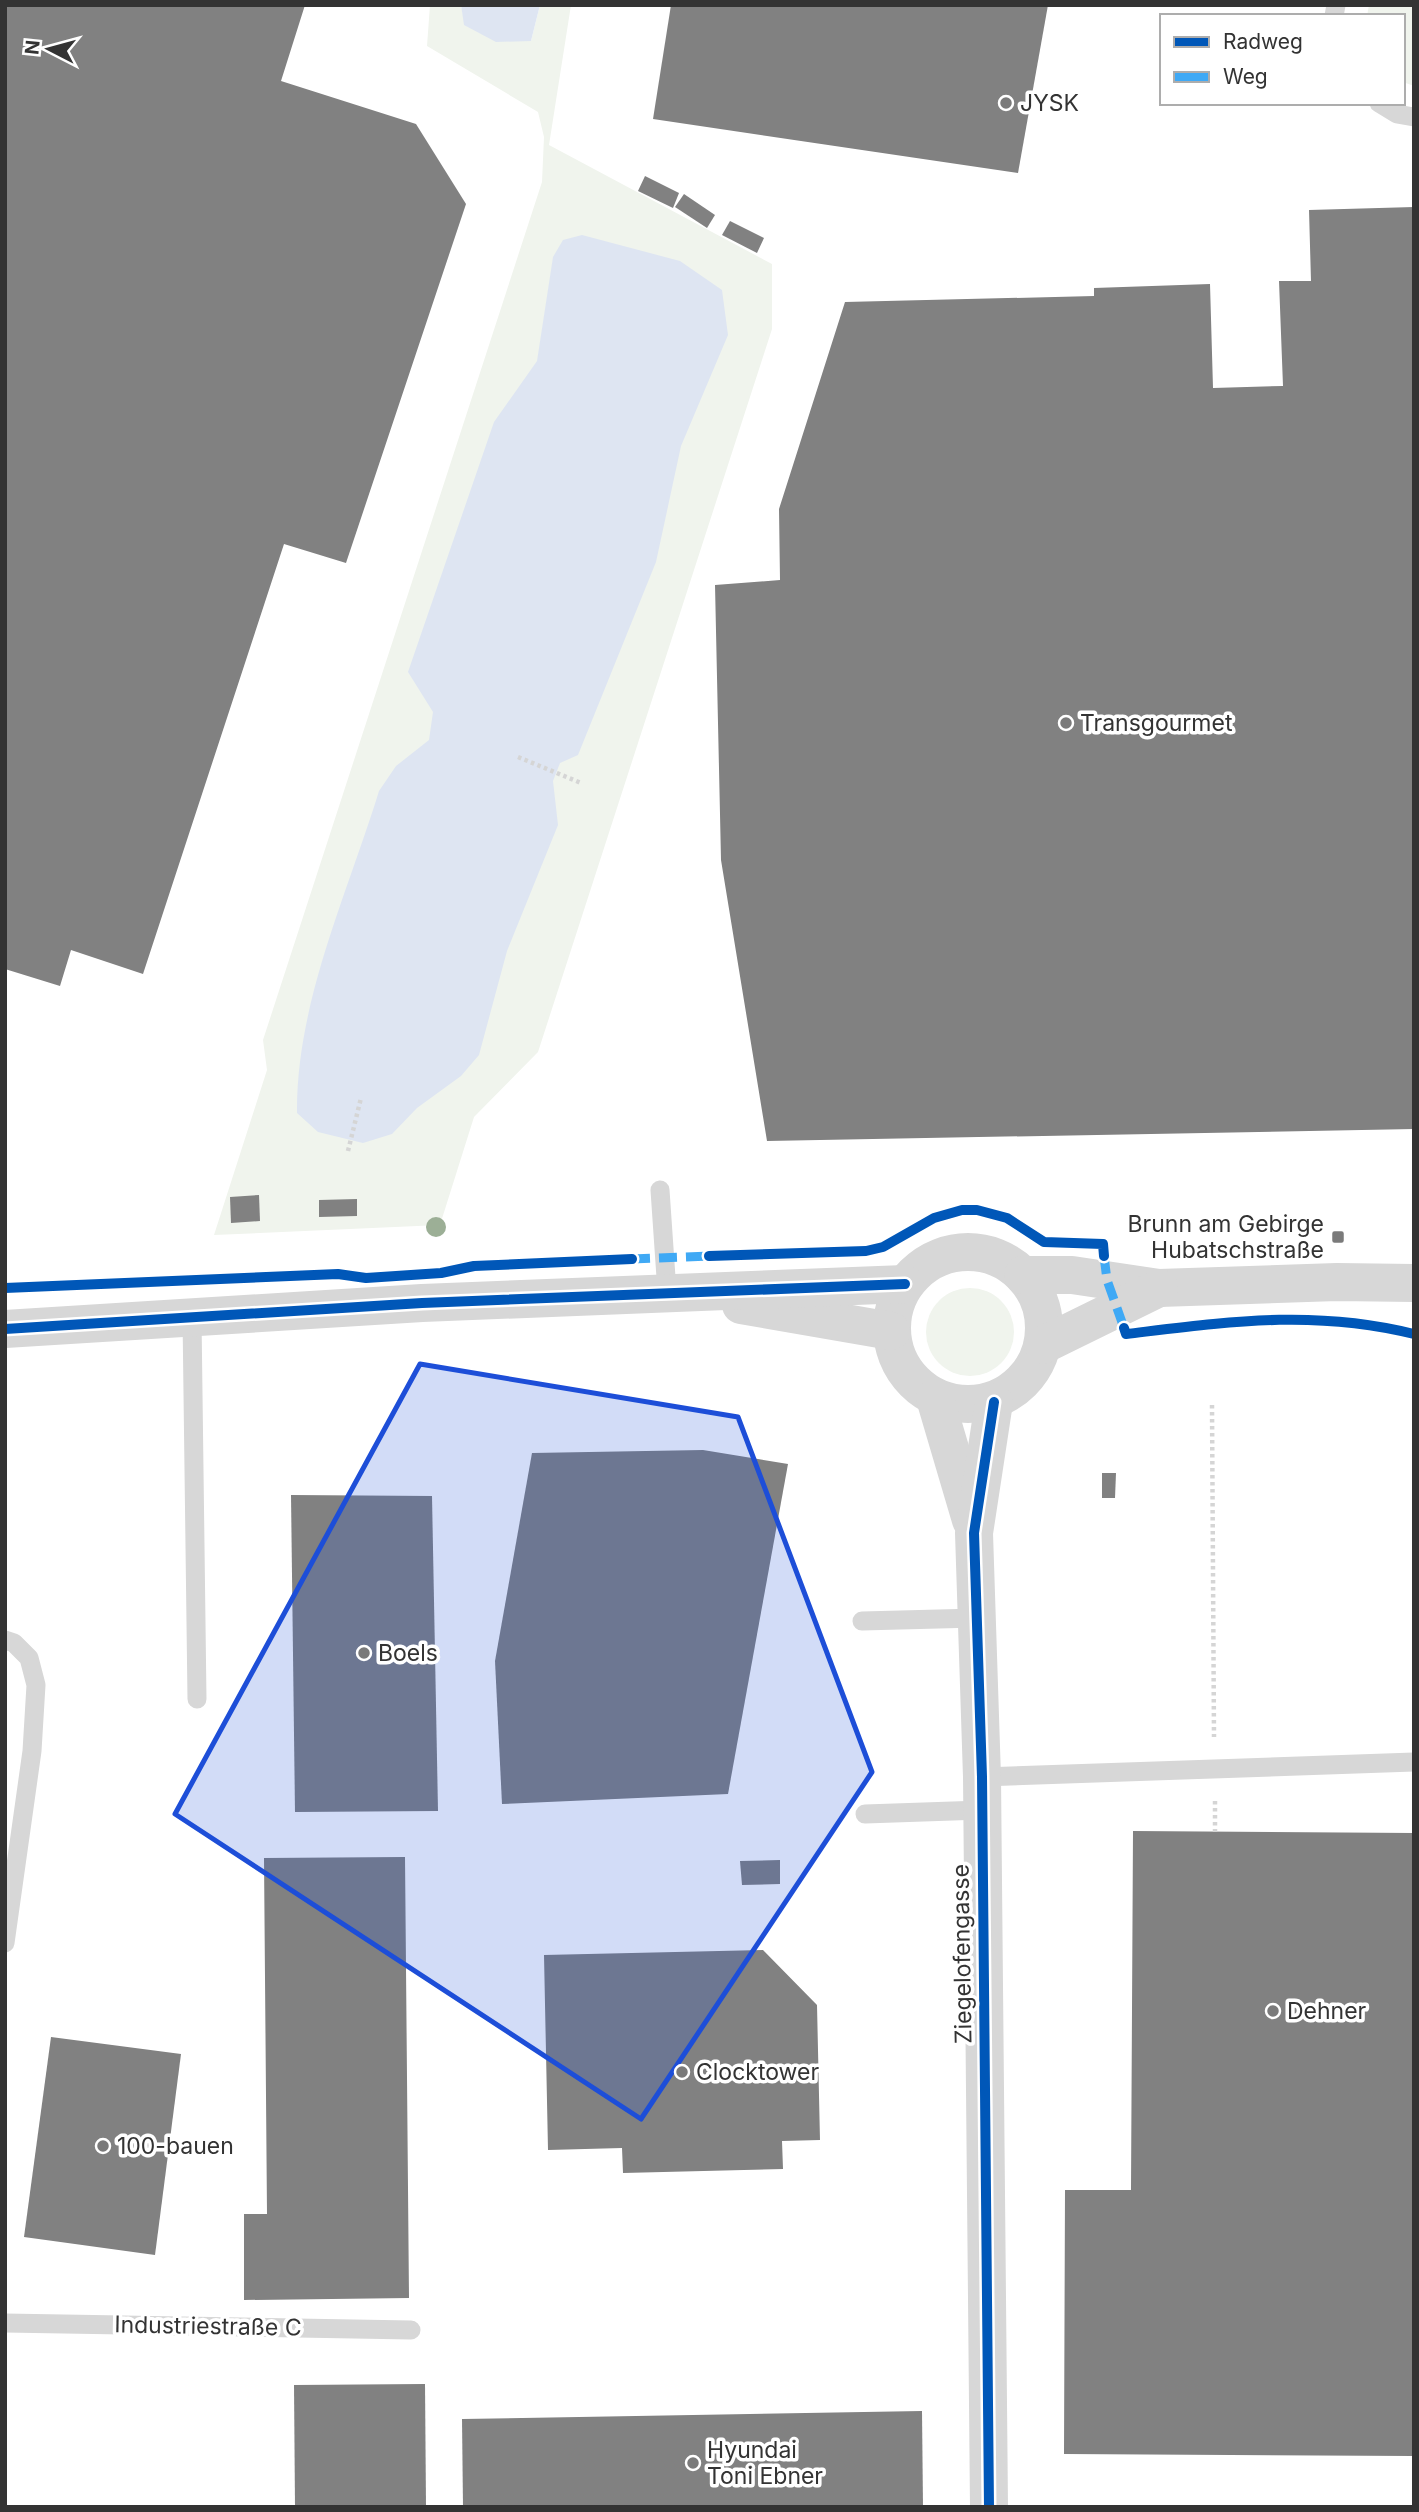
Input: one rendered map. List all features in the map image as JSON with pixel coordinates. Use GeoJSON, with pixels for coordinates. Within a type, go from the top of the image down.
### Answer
{"type":"FeatureCollection","features":[{"type":"Feature","properties":{"kind":"street"},"geometry":{"type":"LineString","coordinates":[[976,1251],[1001,1259],[1023,1275],[1038,1295],[1044,1320],[1043,1345],[1034,1369],[1016,1388],[993,1402],[964,1406],[935,1398],[912,1382],[897,1359],[891,1332],[894,1307],[905,1284],[924,1265],[948,1254],[976,1251]]}},
{"type":"Feature","properties":{"kind":"street"},"geometry":{"type":"LineString","coordinates":[[1023,1275],[1072,1275],[1159,1288],[1337,1282],[1414,1283]]}},
{"type":"Feature","properties":{"kind":"street"},"geometry":{"type":"LineString","coordinates":[[5,1329],[667,1292],[905,1284]]}},
{"type":"Feature","properties":{"kind":"street"},"geometry":{"type":"LineString","coordinates":[[1043,1345],[1159,1288]]}},
{"type":"Feature","properties":{"kind":"street"},"geometry":{"type":"LineString","coordinates":[[667,1292],[891,1332]]}},
{"type":"Feature","properties":{"kind":"street","name":"Ziegelofengasse"},"geometry":{"type":"LineString","coordinates":[[935,1398],[974,1533]]}},
{"type":"Feature","properties":{"kind":"street","name":"Ziegelofengasse"},"geometry":{"type":"LineString","coordinates":[[989,2507],[982,1794],[974,1533],[993,1402]]}},
{"type":"Feature","properties":{"kind":"lane"},"geometry":{"type":"LineString","coordinates":[[1381,105],[1397,114],[1414,117]]}},
{"type":"Feature","properties":{"kind":"lane"},"geometry":{"type":"LineString","coordinates":[[660,1190],[667,1292]]}},
{"type":"Feature","properties":{"kind":"lane"},"geometry":{"type":"LineString","coordinates":[[192,1317],[197,1699]]}},
{"type":"Feature","properties":{"kind":"lane"},"geometry":{"type":"LineString","coordinates":[[862,1621],[977,1618]]}},
{"type":"Feature","properties":{"kind":"lane"},"geometry":{"type":"LineString","coordinates":[[5,1640],[14,1643],[29,1658],[36,1685],[32,1751],[5,1943]]}},
{"type":"Feature","properties":{"kind":"lane"},"geometry":{"type":"LineString","coordinates":[[865,1814],[982,1794],[1215,1769],[1414,1762]]}},
{"type":"Feature","properties":{"kind":"lane","name":"Industriestraße C"},"geometry":{"type":"LineString","coordinates":[[5,2323],[411,2330]]}},
{"type":"Feature","properties":{"kind":"path"},"geometry":{"type":"LineString","coordinates":[[518,757],[581,783]]}},
{"type":"Feature","properties":{"kind":"path"},"geometry":{"type":"LineString","coordinates":[[348,1151],[361,1098]]}},
{"type":"Feature","properties":{"kind":"path"},"geometry":{"type":"LineString","coordinates":[[1212,1405],[1215,1832]]}},
{"type":"Feature","properties":{"kind":"highlighted area"},"geometry":{"type":"Polygon","coordinates":[[[420,1364],[738,1417],[872,1772],[641,2119],[175,1814],[420,1364]]]}},
{"type":"Feature","properties":{"kind":"shaded area"},"geometry":{"type":"Polygon","coordinates":[[[430,5],[461,5],[465,25],[531,41],[540,5],[571,5],[549,145],[772,264],[772,329],[538,1052],[474,1117],[440,1225],[214,1235],[267,1070],[263,1040],[542,182],[544,137],[538,112],[427,46],[430,5]]]}},
{"type":"Feature","properties":{"kind":"shaded area"},"geometry":{"type":"Polygon","coordinates":[[[461,5],[540,5],[531,41],[496,42],[464,25],[461,5]]]}},
{"type":"Feature","properties":{"kind":"shaded area"},"geometry":{"type":"Polygon","coordinates":[[[1369,5],[1414,5],[1414,86],[1405,83],[1405,14],[1367,14],[1369,5]]]}},
{"type":"Feature","properties":{"kind":"shaded area"},"geometry":{"type":"Polygon","coordinates":[[[582,235],[680,261],[722,290],[728,335],[681,446],[656,562],[578,755],[560,763],[553,781],[558,825],[507,951],[479,1055],[461,1076],[417,1108],[392,1134],[363,1143],[318,1132],[297,1113],[299,1072],[314,990],[379,791],[396,766],[429,740],[433,712],[408,672],[494,422],[537,361],[553,257],[563,240],[582,235]]]}},
{"type":"Feature","properties":{"kind":"shaded area"},"geometry":{"type":"Polygon","coordinates":[[[961,1288],[979,1288],[995,1295],[1007,1307],[1014,1323],[1014,1341],[1007,1357],[995,1369],[979,1376],[961,1376],[945,1369],[933,1357],[926,1341],[926,1323],[933,1307],[945,1295],[961,1288]]]}},
{"type":"Feature","properties":{"kind":"building"},"geometry":{"type":"Polygon","coordinates":[[[5,5],[305,5],[281,81],[416,124],[466,204],[346,563],[284,544],[143,974],[71,950],[60,986],[5,969],[5,5]]]}},
{"type":"Feature","properties":{"kind":"building"},"geometry":{"type":"Polygon","coordinates":[[[671,5],[1048,5],[1018,173],[653,119],[671,5]]]}},
{"type":"Feature","properties":{"kind":"building"},"geometry":{"type":"Polygon","coordinates":[[[645,176],[679,193],[673,208],[638,191],[645,176]]]}},
{"type":"Feature","properties":{"kind":"building"},"geometry":{"type":"Polygon","coordinates":[[[684,194],[715,215],[707,228],[675,207],[684,194]]]}},
{"type":"Feature","properties":{"kind":"building","name":"Transgourmet"},"geometry":{"type":"Polygon","coordinates":[[[1414,207],[1414,1129],[767,1141],[721,860],[715,585],[780,580],[779,509],[845,302],[1094,296],[1094,288],[1210,284],[1213,388],[1283,386],[1279,281],[1311,281],[1309,210],[1414,207]]]}},
{"type":"Feature","properties":{"kind":"building"},"geometry":{"type":"Polygon","coordinates":[[[730,221],[764,238],[757,253],[722,235],[730,221]]]}},
{"type":"Feature","properties":{"kind":"building"},"geometry":{"type":"Polygon","coordinates":[[[259,1195],[260,1221],[231,1223],[230,1197],[259,1195]]]}},
{"type":"Feature","properties":{"kind":"building"},"geometry":{"type":"Polygon","coordinates":[[[357,1199],[357,1216],[319,1217],[319,1200],[357,1199]]]}},
{"type":"Feature","properties":{"kind":"building"},"geometry":{"type":"Polygon","coordinates":[[[703,1450],[788,1464],[728,1794],[502,1804],[495,1661],[532,1453],[703,1450]]]}},
{"type":"Feature","properties":{"kind":"building"},"geometry":{"type":"Polygon","coordinates":[[[1102,1473],[1116,1473],[1115,1498],[1102,1498],[1102,1473]]]}},
{"type":"Feature","properties":{"kind":"building","name":"Boels"},"geometry":{"type":"Polygon","coordinates":[[[291,1495],[432,1496],[438,1811],[295,1812],[291,1495]]]}},
{"type":"Feature","properties":{"kind":"building","name":"Dehner"},"geometry":{"type":"Polygon","coordinates":[[[1133,1831],[1414,1833],[1414,2456],[1064,2454],[1065,2190],[1131,2190],[1133,1831]]]}},
{"type":"Feature","properties":{"kind":"building"},"geometry":{"type":"Polygon","coordinates":[[[405,1857],[409,2298],[244,2300],[244,2214],[267,2214],[264,1858],[405,1857]]]}},
{"type":"Feature","properties":{"kind":"building"},"geometry":{"type":"Polygon","coordinates":[[[780,1860],[780,1884],[742,1885],[740,1861],[780,1860]]]}},
{"type":"Feature","properties":{"kind":"building","name":"Clocktower"},"geometry":{"type":"Polygon","coordinates":[[[763,1950],[817,2005],[820,2140],[782,2141],[783,2169],[623,2173],[622,2148],[548,2150],[544,1955],[763,1950]]]}},
{"type":"Feature","properties":{"kind":"building","name":"100-bauen"},"geometry":{"type":"Polygon","coordinates":[[[51,2037],[181,2054],[155,2255],[24,2237],[51,2037]]]}},
{"type":"Feature","properties":{"kind":"building"},"geometry":{"type":"Polygon","coordinates":[[[425,2384],[426,2507],[295,2507],[294,2385],[425,2384]]]}},
{"type":"Feature","properties":{"kind":"building","name":"Hyundai Toni Ebner"},"geometry":{"type":"Polygon","coordinates":[[[922,2411],[923,2507],[463,2507],[462,2419],[922,2411]]]}},
{"type":"Feature","properties":{"kind":"marked path"},"geometry":{"type":"LineString","coordinates":[[632,1259],[709,1256]]}},
{"type":"Feature","properties":{"kind":"marked path"},"geometry":{"type":"LineString","coordinates":[[1104,1256],[1107,1280],[1124,1328]]}},
{"type":"Feature","properties":{"kind":"cycle path"},"geometry":{"type":"LineString","coordinates":[[709,1256],[866,1251],[883,1247],[934,1218],[962,1210],[977,1210],[1007,1218],[1044,1242],[1103,1244],[1104,1256]]}},
{"type":"Feature","properties":{"kind":"cycle path"},"geometry":{"type":"LineString","coordinates":[[5,1288],[338,1274],[366,1278],[441,1273],[474,1266],[632,1259]]}},
{"type":"Feature","properties":{"kind":"cycle path"},"geometry":{"type":"LineString","coordinates":[[5,1329],[422,1303],[905,1284]]}},
{"type":"Feature","properties":{"kind":"cycle path"},"geometry":{"type":"LineString","coordinates":[[1124,1328],[1126,1334],[1235,1322],[1305,1320],[1377,1326],[1414,1334]]}},
{"type":"Feature","properties":{"kind":"cycle path"},"geometry":{"type":"LineString","coordinates":[[989,2507],[982,1777],[974,1533],[994,1402]]}},
{"type":"Feature","properties":{"kind":"place","name":"JYSK"},"geometry":{"type":"Point","coordinates":[1006,103]}},
{"type":"Feature","properties":{"kind":"place","name":"Transgourmet"},"geometry":{"type":"Point","coordinates":[1066,723]}},
{"type":"Feature","properties":{"kind":"place","name":"Brunn am Gebirge Hubatschstraße"},"geometry":{"type":"Point","coordinates":[1338,1237]}},
{"type":"Feature","properties":{"kind":"place","name":"Boels"},"geometry":{"type":"Point","coordinates":[364,1653]}},
{"type":"Feature","properties":{"kind":"place","name":"Dehner"},"geometry":{"type":"Point","coordinates":[1273,2011]}},
{"type":"Feature","properties":{"kind":"place","name":"Clocktower"},"geometry":{"type":"Point","coordinates":[682,2072]}},
{"type":"Feature","properties":{"kind":"place","name":"100-bauen"},"geometry":{"type":"Point","coordinates":[103,2146]}},
{"type":"Feature","properties":{"kind":"place","name":"Hyundai Toni Ebner"},"geometry":{"type":"Point","coordinates":[693,2463]}}]}
